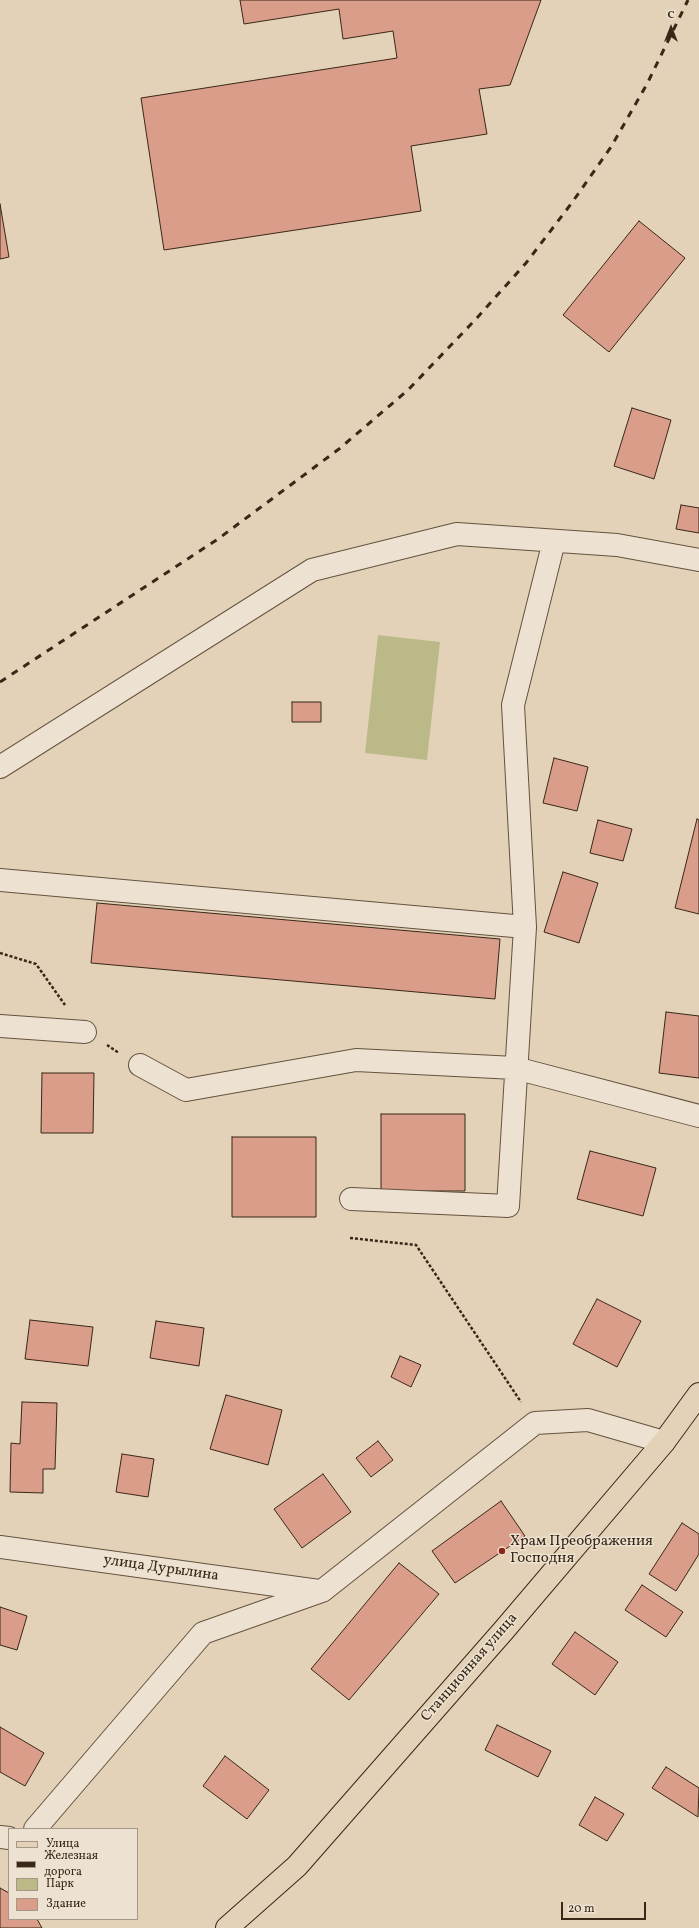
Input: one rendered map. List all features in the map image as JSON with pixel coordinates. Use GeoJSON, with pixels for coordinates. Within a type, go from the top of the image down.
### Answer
{"type":"FeatureCollection","features":[{"type":"Feature","properties":{"kind":"main road","name":"Станционная улица"},"geometry":{"type":"LineString","coordinates":[[227,1928],[297,1866],[504,1630],[664,1442],[699,1394]]}},
{"type":"Feature","properties":{"kind":"street"},"geometry":{"type":"LineString","coordinates":[[0,767],[312,570],[458,534],[617,545],[699,560]]}},
{"type":"Feature","properties":{"kind":"street"},"geometry":{"type":"LineString","coordinates":[[351,1200],[508,1206],[515,1068],[525,927],[513,705],[554,541]]}},
{"type":"Feature","properties":{"kind":"street"},"geometry":{"type":"LineString","coordinates":[[0,880],[525,927]]}},
{"type":"Feature","properties":{"kind":"street"},"geometry":{"type":"LineString","coordinates":[[0,1026],[85,1032]]}},
{"type":"Feature","properties":{"kind":"street"},"geometry":{"type":"LineString","coordinates":[[140,1065],[186,1090],[356,1060],[515,1068],[699,1116]]}},
{"type":"Feature","properties":{"kind":"street"},"geometry":{"type":"LineString","coordinates":[[36,1828],[203,1633],[322,1591],[534,1423],[588,1420],[664,1442]]}},
{"type":"Feature","properties":{"kind":"street","name":"улица Дурылина"},"geometry":{"type":"LineString","coordinates":[[0,1547],[322,1591]]}},
{"type":"Feature","properties":{"kind":"path"},"geometry":{"type":"LineString","coordinates":[[350,1238],[416,1245],[534,1423]]}},
{"type":"Feature","properties":{"kind":"green space"},"geometry":{"type":"Polygon","coordinates":[[[378,635],[440,642],[427,760],[365,753],[378,635]]]}},
{"type":"Feature","properties":{"kind":"building"},"geometry":{"type":"Polygon","coordinates":[[[240,0],[541,0],[510,85],[479,89],[487,134],[411,146],[421,211],[164,250],[141,98],[397,58],[393,31],[343,39],[339,9],[244,24],[240,0]]]}},
{"type":"Feature","properties":{"kind":"building"},"geometry":{"type":"Polygon","coordinates":[[[0,204],[9,257],[0,259],[0,204]]]}},
{"type":"Feature","properties":{"kind":"building"},"geometry":{"type":"Polygon","coordinates":[[[639,221],[685,258],[609,352],[563,315],[639,221]]]}},
{"type":"Feature","properties":{"kind":"building"},"geometry":{"type":"Polygon","coordinates":[[[632,408],[671,420],[654,479],[614,466],[632,408]]]}},
{"type":"Feature","properties":{"kind":"building"},"geometry":{"type":"Polygon","coordinates":[[[681,505],[699,508],[699,533],[676,529],[681,505]]]}},
{"type":"Feature","properties":{"kind":"building"},"geometry":{"type":"Polygon","coordinates":[[[292,702],[321,702],[321,722],[292,722],[292,702]]]}},
{"type":"Feature","properties":{"kind":"building"},"geometry":{"type":"Polygon","coordinates":[[[554,758],[588,767],[577,811],[543,803],[554,758]]]}},
{"type":"Feature","properties":{"kind":"building"},"geometry":{"type":"Polygon","coordinates":[[[697,819],[699,820],[699,914],[675,908],[697,819]]]}},
{"type":"Feature","properties":{"kind":"building"},"geometry":{"type":"Polygon","coordinates":[[[598,820],[632,829],[623,861],[590,853],[598,820]]]}},
{"type":"Feature","properties":{"kind":"building"},"geometry":{"type":"Polygon","coordinates":[[[563,872],[598,883],[579,943],[544,932],[563,872]]]}},
{"type":"Feature","properties":{"kind":"building"},"geometry":{"type":"Polygon","coordinates":[[[97,903],[500,939],[495,999],[91,963],[97,903]]]}},
{"type":"Feature","properties":{"kind":"building"},"geometry":{"type":"Polygon","coordinates":[[[666,1012],[699,1016],[699,1078],[659,1073],[666,1012]]]}},
{"type":"Feature","properties":{"kind":"building"},"geometry":{"type":"Polygon","coordinates":[[[42,1073],[94,1073],[93,1133],[41,1133],[42,1073]]]}},
{"type":"Feature","properties":{"kind":"building"},"geometry":{"type":"Polygon","coordinates":[[[381,1114],[465,1114],[465,1191],[381,1191],[381,1114]]]}},
{"type":"Feature","properties":{"kind":"building"},"geometry":{"type":"Polygon","coordinates":[[[232,1137],[316,1137],[316,1217],[232,1217],[232,1137]]]}},
{"type":"Feature","properties":{"kind":"building"},"geometry":{"type":"Polygon","coordinates":[[[590,1151],[656,1168],[643,1216],[577,1199],[590,1151]]]}},
{"type":"Feature","properties":{"kind":"building"},"geometry":{"type":"Polygon","coordinates":[[[597,1299],[641,1321],[617,1367],[573,1344],[597,1299]]]}},
{"type":"Feature","properties":{"kind":"building"},"geometry":{"type":"Polygon","coordinates":[[[30,1320],[93,1327],[88,1366],[25,1359],[30,1320]]]}},
{"type":"Feature","properties":{"kind":"building"},"geometry":{"type":"Polygon","coordinates":[[[156,1321],[204,1328],[199,1366],[150,1358],[156,1321]]]}},
{"type":"Feature","properties":{"kind":"building"},"geometry":{"type":"Polygon","coordinates":[[[400,1356],[421,1365],[411,1387],[391,1377],[400,1356]]]}},
{"type":"Feature","properties":{"kind":"building"},"geometry":{"type":"Polygon","coordinates":[[[226,1395],[282,1410],[268,1465],[210,1449],[226,1395]]]}},
{"type":"Feature","properties":{"kind":"building"},"geometry":{"type":"Polygon","coordinates":[[[22,1402],[57,1403],[55,1469],[43,1469],[43,1493],[10,1492],[11,1443],[20,1444],[22,1402]]]}},
{"type":"Feature","properties":{"kind":"building"},"geometry":{"type":"Polygon","coordinates":[[[378,1441],[393,1460],[371,1477],[356,1458],[378,1441]]]}},
{"type":"Feature","properties":{"kind":"building"},"geometry":{"type":"Polygon","coordinates":[[[122,1454],[154,1459],[148,1497],[116,1492],[122,1454]]]}},
{"type":"Feature","properties":{"kind":"building"},"geometry":{"type":"Polygon","coordinates":[[[323,1474],[351,1512],[302,1548],[274,1509],[323,1474]]]}},
{"type":"Feature","properties":{"kind":"building"},"geometry":{"type":"Polygon","coordinates":[[[501,1501],[525,1536],[455,1583],[432,1551],[501,1501]]]}},
{"type":"Feature","properties":{"kind":"building"},"geometry":{"type":"Polygon","coordinates":[[[682,1523],[699,1534],[699,1554],[676,1591],[649,1574],[682,1523]]]}},
{"type":"Feature","properties":{"kind":"building"},"geometry":{"type":"Polygon","coordinates":[[[399,1563],[439,1594],[349,1700],[311,1669],[399,1563]]]}},
{"type":"Feature","properties":{"kind":"building"},"geometry":{"type":"Polygon","coordinates":[[[642,1585],[683,1612],[666,1637],[625,1610],[642,1585]]]}},
{"type":"Feature","properties":{"kind":"building"},"geometry":{"type":"Polygon","coordinates":[[[0,1607],[27,1616],[17,1650],[0,1645],[0,1607]]]}},
{"type":"Feature","properties":{"kind":"building"},"geometry":{"type":"Polygon","coordinates":[[[575,1632],[618,1662],[595,1695],[552,1664],[575,1632]]]}},
{"type":"Feature","properties":{"kind":"building"},"geometry":{"type":"Polygon","coordinates":[[[497,1725],[551,1751],[538,1777],[485,1750],[497,1725]]]}},
{"type":"Feature","properties":{"kind":"building"},"geometry":{"type":"Polygon","coordinates":[[[0,1727],[44,1753],[25,1786],[0,1772],[0,1727]]]}},
{"type":"Feature","properties":{"kind":"building"},"geometry":{"type":"Polygon","coordinates":[[[225,1756],[269,1790],[247,1819],[203,1786],[225,1756]]]}},
{"type":"Feature","properties":{"kind":"building"},"geometry":{"type":"Polygon","coordinates":[[[666,1767],[699,1788],[698,1817],[652,1788],[666,1767]]]}},
{"type":"Feature","properties":{"kind":"building"},"geometry":{"type":"Polygon","coordinates":[[[595,1797],[624,1814],[607,1841],[579,1825],[595,1797]]]}},
{"type":"Feature","properties":{"kind":"building"},"geometry":{"type":"Polygon","coordinates":[[[0,1888],[8,1892],[8,1920],[38,1920],[42,1928],[0,1928],[0,1888]]]}},
{"type":"Feature","properties":{"kind":"railway"},"geometry":{"type":"LineString","coordinates":[[0,682],[218,539],[339,449],[408,390],[476,319],[526,263],[571,204],[611,147],[647,84],[688,0]]}},
{"type":"Feature","properties":{"kind":"place","name":"Храм Преображения Господня"},"geometry":{"type":"Point","coordinates":[502,1551]}}]}
